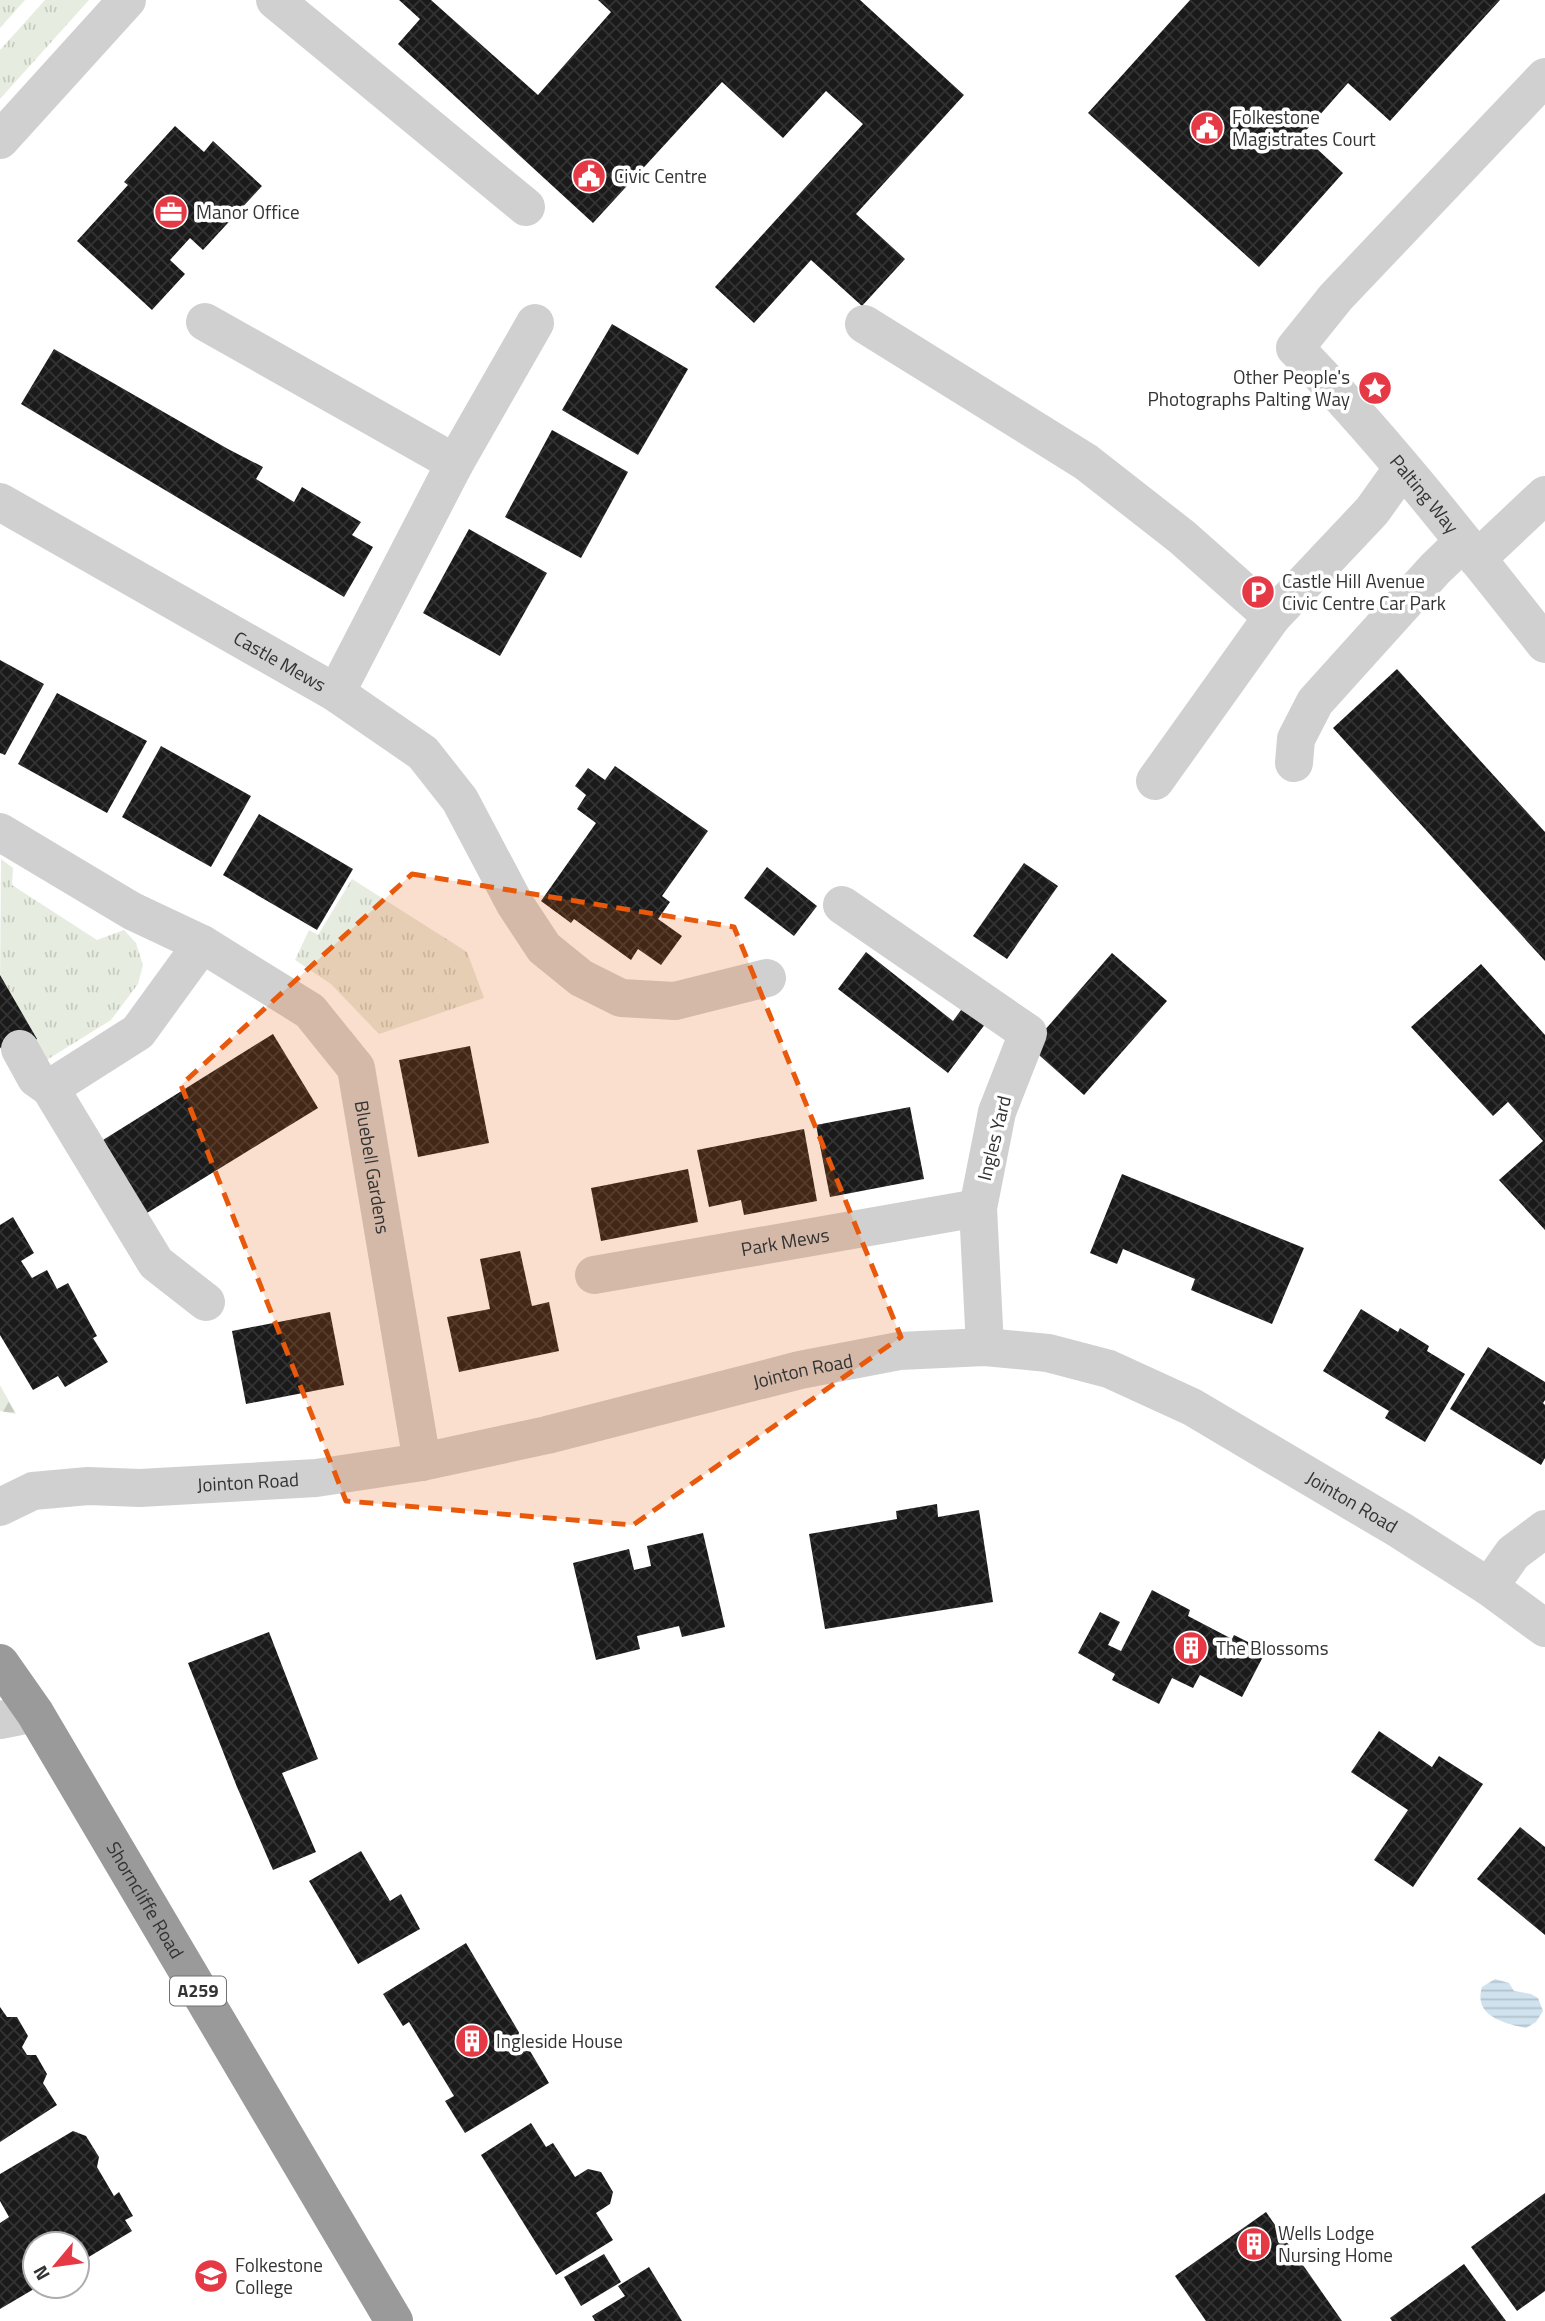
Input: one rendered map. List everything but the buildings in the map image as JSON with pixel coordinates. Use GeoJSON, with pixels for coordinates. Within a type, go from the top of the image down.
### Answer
{"type":"FeatureCollection","features":[{"type":"Feature","properties":{"kind":"highway","name":"Shorncliffe Road"},"geometry":{"type":"LineString","coordinates":[[0,1663],[17,1716],[394,2321]]}},
{"type":"Feature","properties":{"kind":"street"},"geometry":{"type":"LineString","coordinates":[[0,140],[127,0]]}},
{"type":"Feature","properties":{"kind":"street"},"geometry":{"type":"LineString","coordinates":[[275,0],[526,207]]}},
{"type":"Feature","properties":{"kind":"street","name":"Palting Way"},"geometry":{"type":"LineString","coordinates":[[1545,77],[1336,298],[1295,348],[1331,385],[1402,469],[1545,644]]}},
{"type":"Feature","properties":{"kind":"street"},"geometry":{"type":"LineString","coordinates":[[205,322],[455,463]]}},
{"type":"Feature","properties":{"kind":"street","name":"Castle Mews"},"geometry":{"type":"LineString","coordinates":[[0,502],[336,693],[455,463],[535,323]]}},
{"type":"Feature","properties":{"kind":"street"},"geometry":{"type":"LineString","coordinates":[[864,324],[1086,462],[1182,537],[1272,617]]}},
{"type":"Feature","properties":{"kind":"street"},"geometry":{"type":"LineString","coordinates":[[1155,781],[1272,617],[1372,511],[1402,469]]}},
{"type":"Feature","properties":{"kind":"street"},"geometry":{"type":"LineString","coordinates":[[1294,763],[1296,739],[1315,702],[1435,569],[1470,550],[1545,495]]}},
{"type":"Feature","properties":{"kind":"street"},"geometry":{"type":"LineString","coordinates":[[336,693],[424,753],[460,800],[515,904],[544,947],[581,978],[621,998],[676,1001],[767,978]]}},
{"type":"Feature","properties":{"kind":"street","name":"Bluebell Gardens"},"geometry":{"type":"LineString","coordinates":[[0,832],[132,911],[202,944],[310,1011],[356,1068],[422,1462]]}},
{"type":"Feature","properties":{"kind":"street","name":"Ingles Yard"},"geometry":{"type":"LineString","coordinates":[[842,905],[1028,1033],[996,1112],[978,1208],[985,1347]]}},
{"type":"Feature","properties":{"kind":"street"},"geometry":{"type":"LineString","coordinates":[[50,1088],[138,1032],[202,944]]}},
{"type":"Feature","properties":{"kind":"street"},"geometry":{"type":"LineString","coordinates":[[20,1049],[36,1078],[50,1088],[156,1263],[206,1302]]}},
{"type":"Feature","properties":{"kind":"street","name":"Park Mews"},"geometry":{"type":"LineString","coordinates":[[594,1275],[978,1208]]}},
{"type":"Feature","properties":{"kind":"street","name":"Jointon Road"},"geometry":{"type":"LineString","coordinates":[[0,1507],[33,1491],[88,1486],[140,1489],[316,1478],[422,1462],[547,1435],[800,1370],[900,1351],[985,1347],[1048,1353],[1110,1369],[1192,1407],[1400,1530],[1489,1587],[1545,1628]]}},
{"type":"Feature","properties":{"kind":"street"},"geometry":{"type":"LineString","coordinates":[[1489,1587],[1513,1553],[1545,1529]]}},
{"type":"Feature","properties":{"kind":"highlighted area"},"geometry":{"type":"Polygon","coordinates":[[[412,874],[734,927],[901,1337],[633,1525],[346,1501],[181,1085],[412,874]]]}},
{"type":"Feature","properties":{"kind":"green space"},"geometry":{"type":"Polygon","coordinates":[[[0,0],[25,0],[0,28],[0,0]]]}},
{"type":"Feature","properties":{"kind":"green space"},"geometry":{"type":"Polygon","coordinates":[[[45,0],[89,0],[0,99],[0,50],[45,0]]]}},
{"type":"Feature","properties":{"kind":"green space"},"geometry":{"type":"Polygon","coordinates":[[[1,859],[13,868],[12,885],[97,940],[124,930],[136,943],[143,965],[138,984],[111,1020],[45,1061],[0,992],[1,859]]]}},
{"type":"Feature","properties":{"kind":"green space"},"geometry":{"type":"Polygon","coordinates":[[[352,879],[467,952],[484,998],[379,1034],[331,984],[295,960],[309,930],[318,935],[352,879]]]}},
{"type":"Feature","properties":{"kind":"green space"},"geometry":{"type":"Polygon","coordinates":[[[0,1385],[16,1414],[0,1411],[0,1385]]]}},
{"type":"Feature","properties":{"kind":"water"},"geometry":{"type":"Polygon","coordinates":[[[1495,1979],[1509,1983],[1514,1991],[1538,1998],[1543,2011],[1536,2022],[1526,2028],[1509,2024],[1486,2011],[1480,1997],[1482,1987],[1495,1979]]]}},
{"type":"Feature","properties":{"kind":"place","name":"Folkestone Magistrates Court"},"geometry":{"type":"Point","coordinates":[1207,128]}},
{"type":"Feature","properties":{"kind":"place","name":"Civic Centre"},"geometry":{"type":"Point","coordinates":[589,176]}},
{"type":"Feature","properties":{"kind":"place","name":"Manor Office"},"geometry":{"type":"Point","coordinates":[171,212]}},
{"type":"Feature","properties":{"kind":"place","name":"Other People's Photographs Palting Way"},"geometry":{"type":"Point","coordinates":[1375,388]}},
{"type":"Feature","properties":{"kind":"place","name":"Castle Hill Avenue Civic Centre Car Park"},"geometry":{"type":"Point","coordinates":[1258,592]}},
{"type":"Feature","properties":{"kind":"place","name":"The Blossoms"},"geometry":{"type":"Point","coordinates":[1191,1648]}},
{"type":"Feature","properties":{"kind":"place","name":"Ingleside House"},"geometry":{"type":"Point","coordinates":[472,2041]}},
{"type":"Feature","properties":{"kind":"place","name":"Wells Lodge Nursing Home"},"geometry":{"type":"Point","coordinates":[1254,2244]}},
{"type":"Feature","properties":{"kind":"place","name":"Folkestone College"},"geometry":{"type":"Point","coordinates":[211,2276]}}]}
